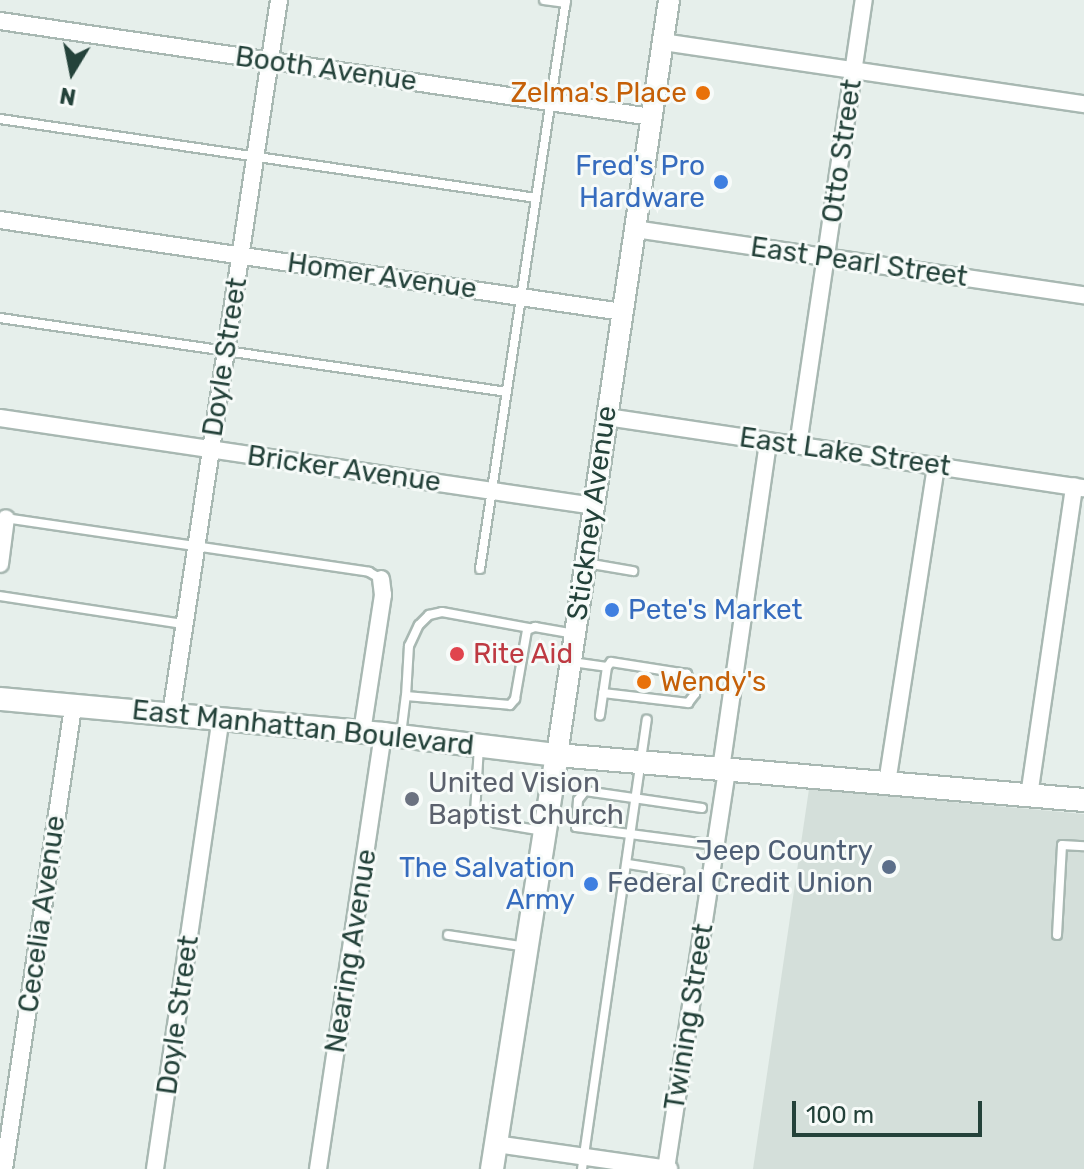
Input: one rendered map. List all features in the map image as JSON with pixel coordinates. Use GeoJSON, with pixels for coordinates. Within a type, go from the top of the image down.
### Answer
{"type":"FeatureCollection","features":[{"type":"Feature","properties":{"kind":"main road","name":"East Manhattan Boulevard"},"geometry":{"type":"LineString","coordinates":[[0,699],[382,734],[557,755],[1084,800]]}},
{"type":"Feature","properties":{"kind":"main road","name":"Stickney Avenue"},"geometry":{"type":"LineString","coordinates":[[492,1169],[557,755]]}},
{"type":"Feature","properties":{"kind":"street","name":"Doyle Street"},"geometry":{"type":"LineString","coordinates":[[171,714],[279,0]]}},
{"type":"Feature","properties":{"kind":"street","name":"Otto Street"},"geometry":{"type":"LineString","coordinates":[[798,445],[864,0]]}},
{"type":"Feature","properties":{"kind":"street","name":"Stickney Avenue"},"geometry":{"type":"LineString","coordinates":[[557,755],[663,42],[664,1]]}},
{"type":"Feature","properties":{"kind":"street","name":"Booth Avenue"},"geometry":{"type":"LineString","coordinates":[[0,21],[652,117]]}},
{"type":"Feature","properties":{"kind":"street"},"geometry":{"type":"LineString","coordinates":[[663,42],[1084,104]]}},
{"type":"Feature","properties":{"kind":"street","name":"Homer Avenue"},"geometry":{"type":"LineString","coordinates":[[0,220],[622,312]]}},
{"type":"Feature","properties":{"kind":"street","name":"East Pearl Street"},"geometry":{"type":"LineString","coordinates":[[635,229],[1084,295]]}},
{"type":"Feature","properties":{"kind":"street","name":"East Lake Street"},"geometry":{"type":"LineString","coordinates":[[607,417],[1079,487]]}},
{"type":"Feature","properties":{"kind":"street","name":"Bricker Avenue"},"geometry":{"type":"LineString","coordinates":[[0,418],[594,506]]}},
{"type":"Feature","properties":{"kind":"street","name":"Twining Street"},"geometry":{"type":"LineString","coordinates":[[667,1169],[715,845],[768,441]]}},
{"type":"Feature","properties":{"kind":"street"},"geometry":{"type":"LineString","coordinates":[[887,783],[936,466]]}},
{"type":"Feature","properties":{"kind":"street"},"geometry":{"type":"LineString","coordinates":[[1029,796],[1079,487]]}},
{"type":"Feature","properties":{"kind":"street"},"geometry":{"type":"LineString","coordinates":[[0,564],[3,518]]}},
{"type":"Feature","properties":{"kind":"street","name":"Nearing Avenue"},"geometry":{"type":"LineString","coordinates":[[318,1169],[382,734],[381,579]]}},
{"type":"Feature","properties":{"kind":"street","name":"Cecelia Avenue"},"geometry":{"type":"LineString","coordinates":[[4,1169],[73,706]]}},
{"type":"Feature","properties":{"kind":"street","name":"Doyle Street"},"geometry":{"type":"LineString","coordinates":[[155,1169],[221,719]]}},
{"type":"Feature","properties":{"kind":"street"},"geometry":{"type":"LineString","coordinates":[[496,1144],[583,1163],[667,1169]]}},
{"type":"Feature","properties":{"kind":"lane"},"geometry":{"type":"LineString","coordinates":[[480,569],[566,2],[544,0]]}},
{"type":"Feature","properties":{"kind":"lane"},"geometry":{"type":"LineString","coordinates":[[0,119],[536,198]]}},
{"type":"Feature","properties":{"kind":"lane"},"geometry":{"type":"LineString","coordinates":[[0,318],[507,392]]}},
{"type":"Feature","properties":{"kind":"lane"},"geometry":{"type":"LineString","coordinates":[[3,518],[369,572],[381,579]]}},
{"type":"Feature","properties":{"kind":"lane"},"geometry":{"type":"LineString","coordinates":[[585,563],[633,571]]}},
{"type":"Feature","properties":{"kind":"lane"},"geometry":{"type":"LineString","coordinates":[[0,596],[184,624]]}},
{"type":"Feature","properties":{"kind":"lane"},"geometry":{"type":"LineString","coordinates":[[382,734],[406,696],[409,646],[419,625],[429,615],[442,612],[574,634]]}},
{"type":"Feature","properties":{"kind":"lane"},"geometry":{"type":"LineString","coordinates":[[406,696],[510,705],[515,699],[529,628]]}},
{"type":"Feature","properties":{"kind":"lane"},"geometry":{"type":"LineString","coordinates":[[570,662],[607,667]]}},
{"type":"Feature","properties":{"kind":"lane"},"geometry":{"type":"LineString","coordinates":[[600,715],[603,693],[607,667],[611,662],[687,674],[695,694],[688,703],[603,693]]}},
{"type":"Feature","properties":{"kind":"lane"},"geometry":{"type":"LineString","coordinates":[[583,1163],[647,720]]}},
{"type":"Feature","properties":{"kind":"lane"},"geometry":{"type":"LineString","coordinates":[[479,745],[475,813],[496,823],[545,831]]}},
{"type":"Feature","properties":{"kind":"lane"},"geometry":{"type":"LineString","coordinates":[[702,808],[585,791],[578,800],[576,827],[715,845]]}},
{"type":"Feature","properties":{"kind":"lane"},"geometry":{"type":"LineString","coordinates":[[1057,935],[1062,845],[1084,846]]}},
{"type":"Feature","properties":{"kind":"lane"},"geometry":{"type":"LineString","coordinates":[[628,864],[679,872]]}},
{"type":"Feature","properties":{"kind":"lane"},"geometry":{"type":"LineString","coordinates":[[448,935],[527,947]]}},
{"type":"Feature","properties":{"kind":"shaded area"},"geometry":{"type":"Polygon","coordinates":[[[809,789],[1084,814],[1084,1169],[753,1169],[809,789]]]}},
{"type":"Feature","properties":{"kind":"place","name":"Zelma's Place"},"geometry":{"type":"Point","coordinates":[703,93]}},
{"type":"Feature","properties":{"kind":"place","name":"Fred's Pro Hardware"},"geometry":{"type":"Point","coordinates":[721,182]}},
{"type":"Feature","properties":{"kind":"place","name":"Pete's Market"},"geometry":{"type":"Point","coordinates":[612,610]}},
{"type":"Feature","properties":{"kind":"place","name":"Rite Aid"},"geometry":{"type":"Point","coordinates":[457,654]}},
{"type":"Feature","properties":{"kind":"place","name":"Wendy's"},"geometry":{"type":"Point","coordinates":[644,682]}},
{"type":"Feature","properties":{"kind":"place","name":"United Vision Baptist Church"},"geometry":{"type":"Point","coordinates":[412,799]}},
{"type":"Feature","properties":{"kind":"place","name":"Jeep Country Federal Credit Union"},"geometry":{"type":"Point","coordinates":[889,867]}},
{"type":"Feature","properties":{"kind":"place","name":"The Salvation Army"},"geometry":{"type":"Point","coordinates":[591,884]}}]}
